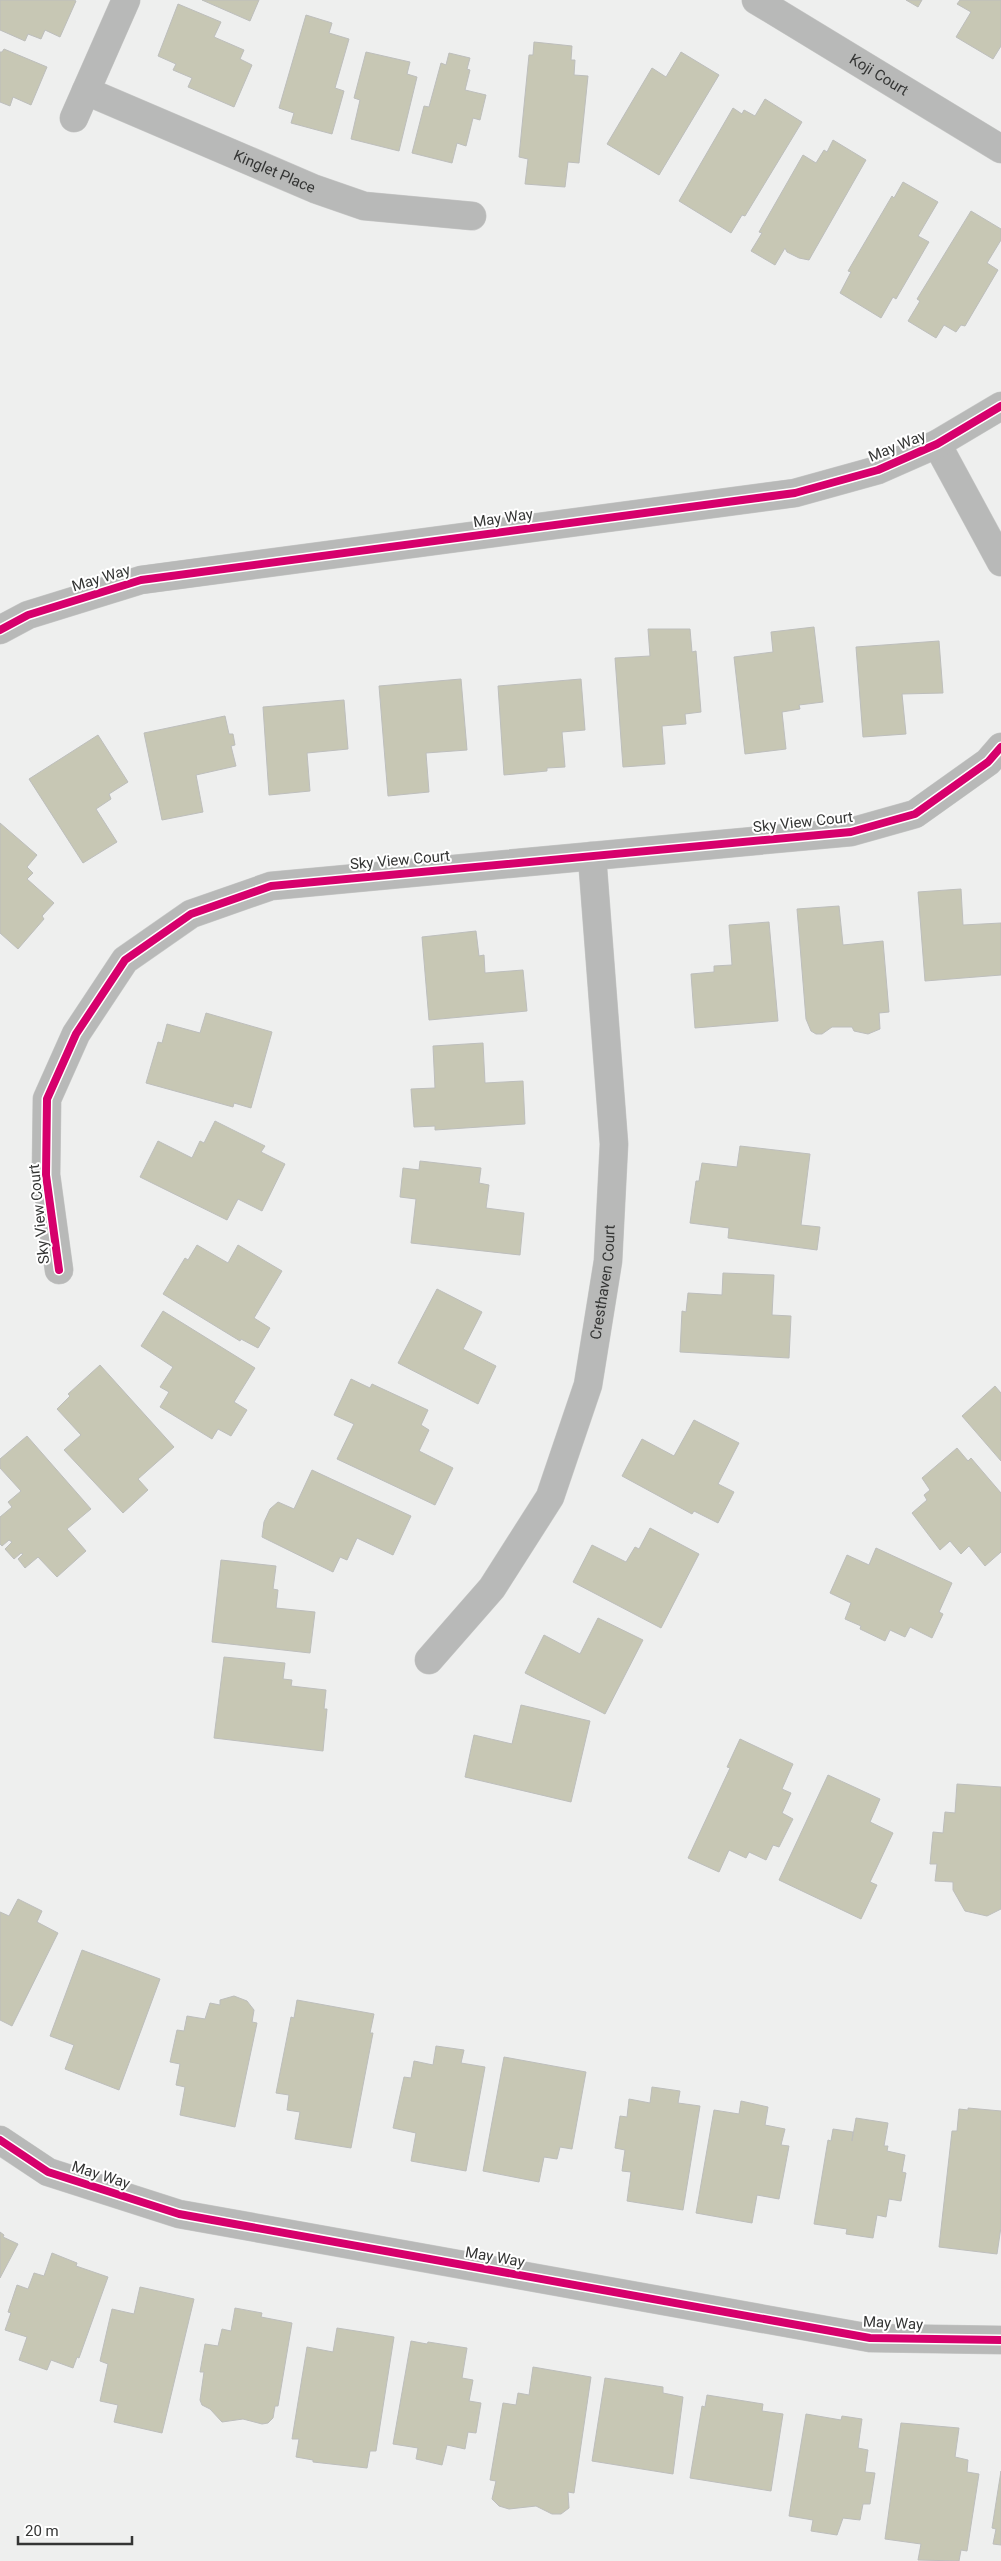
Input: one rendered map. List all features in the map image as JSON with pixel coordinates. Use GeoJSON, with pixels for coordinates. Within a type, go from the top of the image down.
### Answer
{"type":"FeatureCollection","features":[{"type":"Feature","properties":{"kind":"street"},"geometry":{"type":"LineString","coordinates":[[74,118],[126,0]]}},
{"type":"Feature","properties":{"kind":"street","name":"Koji Court"},"geometry":{"type":"LineString","coordinates":[[756,0],[1001,148]]}},
{"type":"Feature","properties":{"kind":"street","name":"Kinglet Place"},"geometry":{"type":"LineString","coordinates":[[86,91],[316,189],[364,206],[472,216]]}},
{"type":"Feature","properties":{"kind":"street","name":"May Way"},"geometry":{"type":"LineString","coordinates":[[0,630],[28,614],[142,580],[795,493],[878,470],[937,444],[1001,406]]}},
{"type":"Feature","properties":{"kind":"street"},"geometry":{"type":"LineString","coordinates":[[937,444],[1001,562]]}},
{"type":"Feature","properties":{"kind":"street","name":"Sky View Court"},"geometry":{"type":"LineString","coordinates":[[59,1270],[46,1175],[47,1099],[76,1034],[125,960],[192,914],[271,886],[850,832],[915,814],[988,762],[1001,747]]}},
{"type":"Feature","properties":{"kind":"street","name":"Cresthaven Court"},"geometry":{"type":"LineString","coordinates":[[429,1660],[492,1588],[550,1497],[588,1385],[608,1261],[614,1144],[592,856]]}},
{"type":"Feature","properties":{"kind":"street","name":"May Way"},"geometry":{"type":"LineString","coordinates":[[0,2140],[48,2172],[179,2214],[870,2338],[1001,2340]]}},
{"type":"Feature","properties":{"kind":"building"},"geometry":{"type":"Polygon","coordinates":[[[0,0],[76,1],[60,37],[45,30],[41,39],[28,34],[25,41],[0,30],[0,0]]]}},
{"type":"Feature","properties":{"kind":"building"},"geometry":{"type":"Polygon","coordinates":[[[202,0],[259,0],[250,21],[202,0]]]}},
{"type":"Feature","properties":{"kind":"building"},"geometry":{"type":"Polygon","coordinates":[[[906,0],[922,0],[918,7],[906,0]]]}},
{"type":"Feature","properties":{"kind":"building"},"geometry":{"type":"Polygon","coordinates":[[[960,0],[1001,0],[1001,46],[993,59],[956,37],[971,12],[957,4],[960,0]]]}},
{"type":"Feature","properties":{"kind":"building"},"geometry":{"type":"Polygon","coordinates":[[[178,4],[221,22],[214,37],[244,50],[240,59],[252,65],[234,107],[188,87],[192,78],[173,70],[176,64],[158,56],[178,4]]]}},
{"type":"Feature","properties":{"kind":"building"},"geometry":{"type":"Polygon","coordinates":[[[306,15],[332,23],[329,33],[349,39],[335,88],[344,91],[332,134],[291,123],[294,113],[279,108],[306,15]]]}},
{"type":"Feature","properties":{"kind":"building"},"geometry":{"type":"Polygon","coordinates":[[[534,42],[572,46],[571,60],[575,60],[574,75],[588,76],[579,163],[568,162],[565,187],[525,184],[528,159],[519,157],[529,55],[533,55],[534,42]]]}},
{"type":"Feature","properties":{"kind":"building"},"geometry":{"type":"Polygon","coordinates":[[[4,49],[47,67],[31,105],[13,97],[10,106],[0,102],[0,52],[4,49]]]}},
{"type":"Feature","properties":{"kind":"building"},"geometry":{"type":"Polygon","coordinates":[[[366,52],[410,62],[407,74],[417,77],[399,151],[351,139],[360,100],[354,98],[366,52]]]}},
{"type":"Feature","properties":{"kind":"building"},"geometry":{"type":"Polygon","coordinates":[[[681,52],[719,75],[659,175],[607,144],[652,68],[666,77],[681,52]]]}},
{"type":"Feature","properties":{"kind":"building"},"geometry":{"type":"Polygon","coordinates":[[[449,53],[470,58],[467,69],[470,70],[465,90],[486,95],[480,120],[473,118],[466,146],[457,143],[452,163],[412,153],[424,106],[429,107],[441,63],[446,65],[449,53]]]}},
{"type":"Feature","properties":{"kind":"building"},"geometry":{"type":"Polygon","coordinates":[[[765,99],[802,122],[745,216],[742,215],[731,233],[679,201],[733,108],[742,114],[744,110],[755,116],[765,99]]]}},
{"type":"Feature","properties":{"kind":"building"},"geometry":{"type":"Polygon","coordinates":[[[833,140],[866,160],[809,260],[799,258],[787,252],[785,248],[775,265],[751,251],[762,233],[759,232],[803,155],[816,163],[824,150],[827,152],[833,140]]]}},
{"type":"Feature","properties":{"kind":"building"},"geometry":{"type":"Polygon","coordinates":[[[903,182],[938,202],[918,236],[929,242],[896,299],[893,297],[881,318],[840,293],[851,272],[848,271],[892,196],[894,198],[903,182]]]}},
{"type":"Feature","properties":{"kind":"building"},"geometry":{"type":"Polygon","coordinates":[[[971,211],[1001,229],[1001,240],[987,263],[998,270],[965,326],[961,325],[956,332],[944,325],[936,338],[908,321],[920,301],[917,299],[971,211]]]}},
{"type":"Feature","properties":{"kind":"building"},"geometry":{"type":"Polygon","coordinates":[[[814,627],[823,702],[799,705],[800,709],[782,712],[786,749],[745,754],[734,657],[773,652],[771,632],[814,627]]]}},
{"type":"Feature","properties":{"kind":"building"},"geometry":{"type":"Polygon","coordinates":[[[648,629],[690,629],[692,652],[696,651],[701,712],[685,714],[686,724],[662,726],[665,764],[623,767],[615,658],[650,656],[648,629]]]}},
{"type":"Feature","properties":{"kind":"building"},"geometry":{"type":"Polygon","coordinates":[[[939,641],[943,693],[902,694],[906,734],[863,737],[856,647],[939,641]]]}},
{"type":"Feature","properties":{"kind":"building"},"geometry":{"type":"Polygon","coordinates":[[[461,679],[467,750],[426,753],[429,792],[388,796],[379,686],[461,679]]]}},
{"type":"Feature","properties":{"kind":"building"},"geometry":{"type":"Polygon","coordinates":[[[581,679],[585,730],[562,732],[565,767],[547,768],[547,771],[504,775],[498,686],[581,679]]]}},
{"type":"Feature","properties":{"kind":"building"},"geometry":{"type":"Polygon","coordinates":[[[344,700],[348,749],[307,753],[310,791],[269,795],[263,707],[344,700]]]}},
{"type":"Feature","properties":{"kind":"building"},"geometry":{"type":"Polygon","coordinates":[[[225,716],[229,734],[233,734],[235,745],[231,746],[236,766],[196,775],[203,812],[162,820],[144,733],[225,716]]]}},
{"type":"Feature","properties":{"kind":"building"},"geometry":{"type":"Polygon","coordinates":[[[98,735],[128,782],[109,794],[111,799],[96,809],[117,842],[83,863],[29,779],[98,735]]]}},
{"type":"Feature","properties":{"kind":"building"},"geometry":{"type":"Polygon","coordinates":[[[0,823],[37,855],[27,867],[33,873],[27,879],[54,903],[42,916],[44,919],[18,949],[0,933],[0,823]]]}},
{"type":"Feature","properties":{"kind":"building"},"geometry":{"type":"Polygon","coordinates":[[[961,889],[963,925],[1001,923],[1001,975],[925,981],[918,892],[961,889]]]}},
{"type":"Feature","properties":{"kind":"building"},"geometry":{"type":"Polygon","coordinates":[[[839,906],[843,945],[883,941],[889,1012],[879,1013],[880,1029],[868,1034],[854,1031],[852,1027],[832,1027],[822,1034],[816,1034],[811,1031],[806,1019],[797,909],[839,906]]]}},
{"type":"Feature","properties":{"kind":"building"},"geometry":{"type":"Polygon","coordinates":[[[769,922],[778,1021],[695,1028],[691,974],[714,972],[714,966],[732,965],[729,925],[769,922]]]}},
{"type":"Feature","properties":{"kind":"building"},"geometry":{"type":"Polygon","coordinates":[[[476,931],[479,956],[484,955],[485,973],[523,970],[527,1011],[429,1020],[422,937],[476,931]]]}},
{"type":"Feature","properties":{"kind":"building"},"geometry":{"type":"Polygon","coordinates":[[[206,1013],[272,1032],[251,1108],[234,1103],[233,1107],[146,1083],[158,1042],[162,1043],[167,1024],[200,1033],[206,1013]]]}},
{"type":"Feature","properties":{"kind":"building"},"geometry":{"type":"Polygon","coordinates":[[[483,1043],[485,1083],[523,1081],[525,1124],[435,1130],[435,1126],[414,1127],[411,1089],[435,1088],[433,1046],[483,1043]]]}},
{"type":"Feature","properties":{"kind":"building"},"geometry":{"type":"Polygon","coordinates":[[[215,1121],[265,1146],[261,1152],[285,1164],[262,1211],[238,1199],[227,1220],[140,1177],[158,1141],[192,1158],[200,1141],[204,1143],[215,1121]]]}},
{"type":"Feature","properties":{"kind":"building"},"geometry":{"type":"Polygon","coordinates":[[[740,1146],[810,1154],[801,1225],[820,1227],[817,1250],[728,1238],[729,1228],[690,1223],[696,1181],[699,1181],[702,1163],[737,1167],[740,1146]]]}},
{"type":"Feature","properties":{"kind":"building"},"geometry":{"type":"Polygon","coordinates":[[[420,1161],[481,1168],[479,1183],[489,1185],[486,1208],[524,1213],[520,1255],[411,1243],[416,1199],[400,1197],[403,1168],[419,1170],[420,1161]]]}},
{"type":"Feature","properties":{"kind":"building"},"geometry":{"type":"Polygon","coordinates":[[[197,1245],[228,1263],[238,1245],[282,1271],[254,1318],[270,1328],[258,1348],[241,1339],[240,1341],[163,1294],[185,1258],[188,1260],[197,1245]]]}},
{"type":"Feature","properties":{"kind":"building"},"geometry":{"type":"Polygon","coordinates":[[[723,1273],[774,1275],[772,1315],[791,1316],[789,1358],[680,1352],[682,1311],[686,1312],[688,1293],[722,1295],[723,1273]]]}},
{"type":"Feature","properties":{"kind":"building"},"geometry":{"type":"Polygon","coordinates":[[[437,1289],[482,1312],[463,1349],[496,1366],[478,1404],[398,1363],[437,1289]]]}},
{"type":"Feature","properties":{"kind":"building"},"geometry":{"type":"Polygon","coordinates":[[[163,1311],[255,1368],[234,1402],[247,1410],[231,1436],[218,1429],[212,1439],[160,1407],[169,1392],[160,1387],[173,1367],[141,1346],[163,1311]]]}},
{"type":"Feature","properties":{"kind":"building"},"geometry":{"type":"Polygon","coordinates":[[[100,1365],[174,1447],[138,1479],[148,1490],[123,1513],[64,1450],[81,1435],[57,1409],[70,1396],[68,1394],[100,1365]]]}},
{"type":"Feature","properties":{"kind":"building"},"geometry":{"type":"Polygon","coordinates":[[[351,1379],[370,1388],[372,1384],[428,1410],[421,1425],[429,1430],[419,1451],[453,1468],[435,1505],[337,1459],[354,1424],[334,1415],[351,1379]]]}},
{"type":"Feature","properties":{"kind":"building"},"geometry":{"type":"Polygon","coordinates":[[[995,1386],[1001,1393],[1001,1461],[962,1416],[995,1386]]]}},
{"type":"Feature","properties":{"kind":"building"},"geometry":{"type":"Polygon","coordinates":[[[694,1420],[739,1443],[718,1484],[734,1492],[718,1523],[694,1511],[692,1514],[622,1476],[642,1439],[674,1456],[694,1420]]]}},
{"type":"Feature","properties":{"kind":"building"},"geometry":{"type":"Polygon","coordinates":[[[27,1436],[91,1509],[67,1529],[86,1551],[57,1577],[38,1557],[25,1568],[18,1559],[23,1554],[21,1553],[14,1559],[5,1549],[12,1542],[9,1540],[2,1546],[0,1544],[0,1517],[12,1507],[8,1502],[21,1491],[0,1468],[0,1459],[27,1436]]]}},
{"type":"Feature","properties":{"kind":"building"},"geometry":{"type":"Polygon","coordinates":[[[957,1448],[968,1461],[971,1458],[1001,1493],[1001,1552],[985,1566],[969,1546],[961,1554],[950,1541],[940,1550],[912,1513],[927,1500],[924,1495],[930,1490],[922,1478],[957,1448]]]}},
{"type":"Feature","properties":{"kind":"building"},"geometry":{"type":"Polygon","coordinates":[[[312,1470],[411,1516],[393,1555],[357,1538],[347,1560],[340,1557],[333,1572],[262,1537],[264,1522],[270,1509],[278,1502],[294,1509],[312,1470]]]}},
{"type":"Feature","properties":{"kind":"building"},"geometry":{"type":"Polygon","coordinates":[[[650,1528],[699,1554],[661,1628],[573,1582],[592,1545],[626,1562],[635,1547],[639,1549],[650,1528]]]}},
{"type":"Feature","properties":{"kind":"building"},"geometry":{"type":"Polygon","coordinates":[[[876,1548],[952,1583],[939,1612],[943,1614],[932,1638],[910,1627],[905,1637],[890,1630],[885,1641],[860,1629],[861,1626],[845,1619],[851,1603],[830,1593],[847,1555],[869,1565],[876,1548]]]}},
{"type":"Feature","properties":{"kind":"building"},"geometry":{"type":"Polygon","coordinates":[[[221,1560],[276,1566],[273,1589],[278,1590],[276,1608],[315,1612],[310,1653],[212,1642],[221,1560]]]}},
{"type":"Feature","properties":{"kind":"building"},"geometry":{"type":"Polygon","coordinates":[[[598,1618],[643,1640],[605,1714],[525,1673],[544,1635],[580,1654],[598,1618]]]}},
{"type":"Feature","properties":{"kind":"building"},"geometry":{"type":"Polygon","coordinates":[[[224,1657],[285,1663],[283,1679],[292,1680],[291,1686],[326,1690],[324,1709],[327,1709],[323,1751],[214,1738],[224,1657]]]}},
{"type":"Feature","properties":{"kind":"building"},"geometry":{"type":"Polygon","coordinates":[[[521,1705],[590,1721],[571,1802],[465,1777],[474,1735],[512,1744],[521,1705]]]}},
{"type":"Feature","properties":{"kind":"building"},"geometry":{"type":"Polygon","coordinates":[[[740,1739],[793,1764],[782,1789],[791,1793],[782,1813],[793,1819],[779,1847],[773,1845],[766,1860],[749,1852],[746,1858],[729,1850],[719,1872],[688,1858],[730,1768],[727,1767],[740,1739]]]}},
{"type":"Feature","properties":{"kind":"building"},"geometry":{"type":"Polygon","coordinates":[[[828,1775],[880,1799],[870,1822],[893,1833],[870,1882],[877,1885],[861,1919],[779,1880],[828,1775]]]}},
{"type":"Feature","properties":{"kind":"building"},"geometry":{"type":"Polygon","coordinates":[[[957,1784],[1001,1787],[1001,1909],[987,1916],[965,1911],[953,1890],[953,1882],[935,1881],[937,1864],[930,1864],[933,1832],[943,1833],[945,1812],[955,1813],[957,1784]]]}},
{"type":"Feature","properties":{"kind":"building"},"geometry":{"type":"Polygon","coordinates":[[[18,1899],[42,1911],[37,1922],[58,1933],[12,2026],[0,2020],[0,1912],[9,1916],[18,1899]]]}},
{"type":"Feature","properties":{"kind":"building"},"geometry":{"type":"Polygon","coordinates":[[[82,1950],[160,1979],[119,2090],[65,2069],[74,2045],[50,2036],[82,1950]]]}},
{"type":"Feature","properties":{"kind":"building"},"geometry":{"type":"Polygon","coordinates":[[[234,1996],[247,2001],[254,2010],[252,2022],[257,2023],[235,2127],[180,2115],[185,2087],[176,2085],[180,2064],[170,2062],[177,2030],[184,2031],[187,2016],[205,2019],[210,2003],[220,2005],[220,2000],[234,1996]]]}},
{"type":"Feature","properties":{"kind":"building"},"geometry":{"type":"Polygon","coordinates":[[[297,2000],[374,2014],[370,2033],[373,2033],[351,2148],[295,2139],[300,2112],[287,2110],[289,2095],[276,2093],[291,2017],[294,2018],[297,2000]]]}},
{"type":"Feature","properties":{"kind":"building"},"geometry":{"type":"Polygon","coordinates":[[[436,2046],[464,2050],[461,2063],[485,2067],[466,2171],[411,2161],[416,2133],[393,2128],[404,2077],[411,2078],[414,2061],[433,2065],[436,2046]]]}},
{"type":"Feature","properties":{"kind":"building"},"geometry":{"type":"Polygon","coordinates":[[[504,2057],[586,2072],[572,2149],[560,2147],[557,2159],[544,2157],[539,2182],[483,2171],[504,2057]]]}},
{"type":"Feature","properties":{"kind":"building"},"geometry":{"type":"Polygon","coordinates":[[[652,2087],[680,2091],[678,2103],[700,2106],[683,2210],[627,2201],[631,2172],[622,2171],[625,2150],[615,2148],[620,2116],[627,2117],[629,2099],[650,2103],[652,2087]]]}},
{"type":"Feature","properties":{"kind":"building"},"geometry":{"type":"Polygon","coordinates":[[[741,2101],[768,2107],[765,2125],[785,2129],[781,2145],[789,2146],[779,2199],[757,2195],[752,2223],[696,2213],[714,2110],[739,2114],[741,2101]]]}},
{"type":"Feature","properties":{"kind":"building"},"geometry":{"type":"Polygon","coordinates":[[[968,2108],[1001,2111],[1001,2227],[997,2254],[939,2247],[952,2131],[957,2131],[959,2109],[968,2110],[968,2108]]]}},
{"type":"Feature","properties":{"kind":"building"},"geometry":{"type":"Polygon","coordinates":[[[856,2118],[888,2123],[884,2146],[888,2146],[887,2151],[905,2155],[902,2172],[906,2173],[901,2201],[889,2199],[886,2217],[877,2215],[873,2238],[846,2234],[847,2229],[814,2224],[828,2140],[831,2141],[833,2129],[853,2132],[852,2141],[856,2118]]]}},
{"type":"Feature","properties":{"kind":"building"},"geometry":{"type":"Polygon","coordinates":[[[0,2232],[4,2235],[3,2237],[18,2244],[0,2278],[0,2232]]]}},
{"type":"Feature","properties":{"kind":"building"},"geometry":{"type":"Polygon","coordinates":[[[52,2253],[77,2263],[76,2266],[108,2277],[79,2358],[77,2357],[73,2368],[51,2360],[47,2370],[19,2360],[27,2337],[5,2330],[11,2313],[8,2312],[17,2285],[28,2289],[34,2273],[44,2276],[52,2253]]]}},
{"type":"Feature","properties":{"kind":"building"},"geometry":{"type":"Polygon","coordinates":[[[140,2287],[194,2299],[162,2433],[114,2422],[118,2405],[100,2401],[108,2364],[100,2361],[112,2309],[134,2314],[140,2287]]]}},
{"type":"Feature","properties":{"kind":"building"},"geometry":{"type":"Polygon","coordinates":[[[235,2308],[262,2313],[261,2317],[292,2323],[278,2406],[275,2406],[273,2418],[268,2423],[262,2424],[243,2419],[222,2422],[210,2409],[202,2405],[200,2400],[204,2372],[200,2372],[205,2344],[218,2346],[222,2329],[231,2331],[235,2308]]]}},
{"type":"Feature","properties":{"kind":"building"},"geometry":{"type":"Polygon","coordinates":[[[337,2328],[394,2337],[376,2451],[370,2451],[367,2468],[313,2462],[313,2460],[296,2457],[299,2439],[292,2439],[307,2347],[333,2352],[337,2328]]]}},
{"type":"Feature","properties":{"kind":"building"},"geometry":{"type":"Polygon","coordinates":[[[411,2341],[467,2348],[462,2378],[473,2380],[469,2401],[481,2403],[476,2433],[468,2432],[465,2449],[447,2445],[442,2465],[416,2459],[418,2448],[393,2444],[411,2341]]]}},
{"type":"Feature","properties":{"kind":"building"},"geometry":{"type":"Polygon","coordinates":[[[533,2367],[591,2377],[574,2493],[568,2492],[569,2508],[561,2514],[552,2514],[536,2506],[509,2509],[499,2506],[492,2499],[496,2481],[490,2480],[503,2403],[516,2405],[518,2393],[529,2395],[533,2367]]]}},
{"type":"Feature","properties":{"kind":"building"},"geometry":{"type":"Polygon","coordinates":[[[605,2378],[663,2387],[663,2393],[683,2397],[673,2474],[592,2461],[605,2378]]]}},
{"type":"Feature","properties":{"kind":"building"},"geometry":{"type":"Polygon","coordinates":[[[707,2395],[763,2404],[762,2411],[783,2414],[771,2491],[690,2478],[702,2406],[705,2407],[707,2395]]]}},
{"type":"Feature","properties":{"kind":"building"},"geometry":{"type":"Polygon","coordinates":[[[806,2414],[841,2420],[842,2416],[862,2419],[858,2448],[868,2450],[865,2472],[875,2473],[870,2504],[863,2504],[860,2520],[843,2518],[837,2535],[811,2531],[813,2520],[789,2516],[806,2414]]]}},
{"type":"Feature","properties":{"kind":"building"},"geometry":{"type":"Polygon","coordinates":[[[901,2423],[959,2428],[955,2457],[968,2460],[967,2472],[979,2474],[967,2551],[961,2550],[959,2561],[918,2560],[921,2544],[885,2539],[901,2423]]]}},
{"type":"Feature","properties":{"kind":"building"},"geometry":{"type":"Polygon","coordinates":[[[1001,2471],[1001,2545],[993,2544],[996,2529],[992,2528],[1001,2471]]]}},
{"type":"Feature","properties":{"kind":"cycle path"},"geometry":{"type":"LineString","coordinates":[[0,630],[28,615],[141,580],[795,493],[878,470],[937,444],[1001,406]]}},
{"type":"Feature","properties":{"kind":"cycle path"},"geometry":{"type":"LineString","coordinates":[[59,1270],[46,1175],[47,1099],[76,1034],[125,960],[191,914],[271,886],[851,832],[915,814],[988,762],[1001,747]]}},
{"type":"Feature","properties":{"kind":"cycle path"},"geometry":{"type":"LineString","coordinates":[[0,2140],[48,2172],[179,2214],[870,2338],[1001,2340]]}}]}
